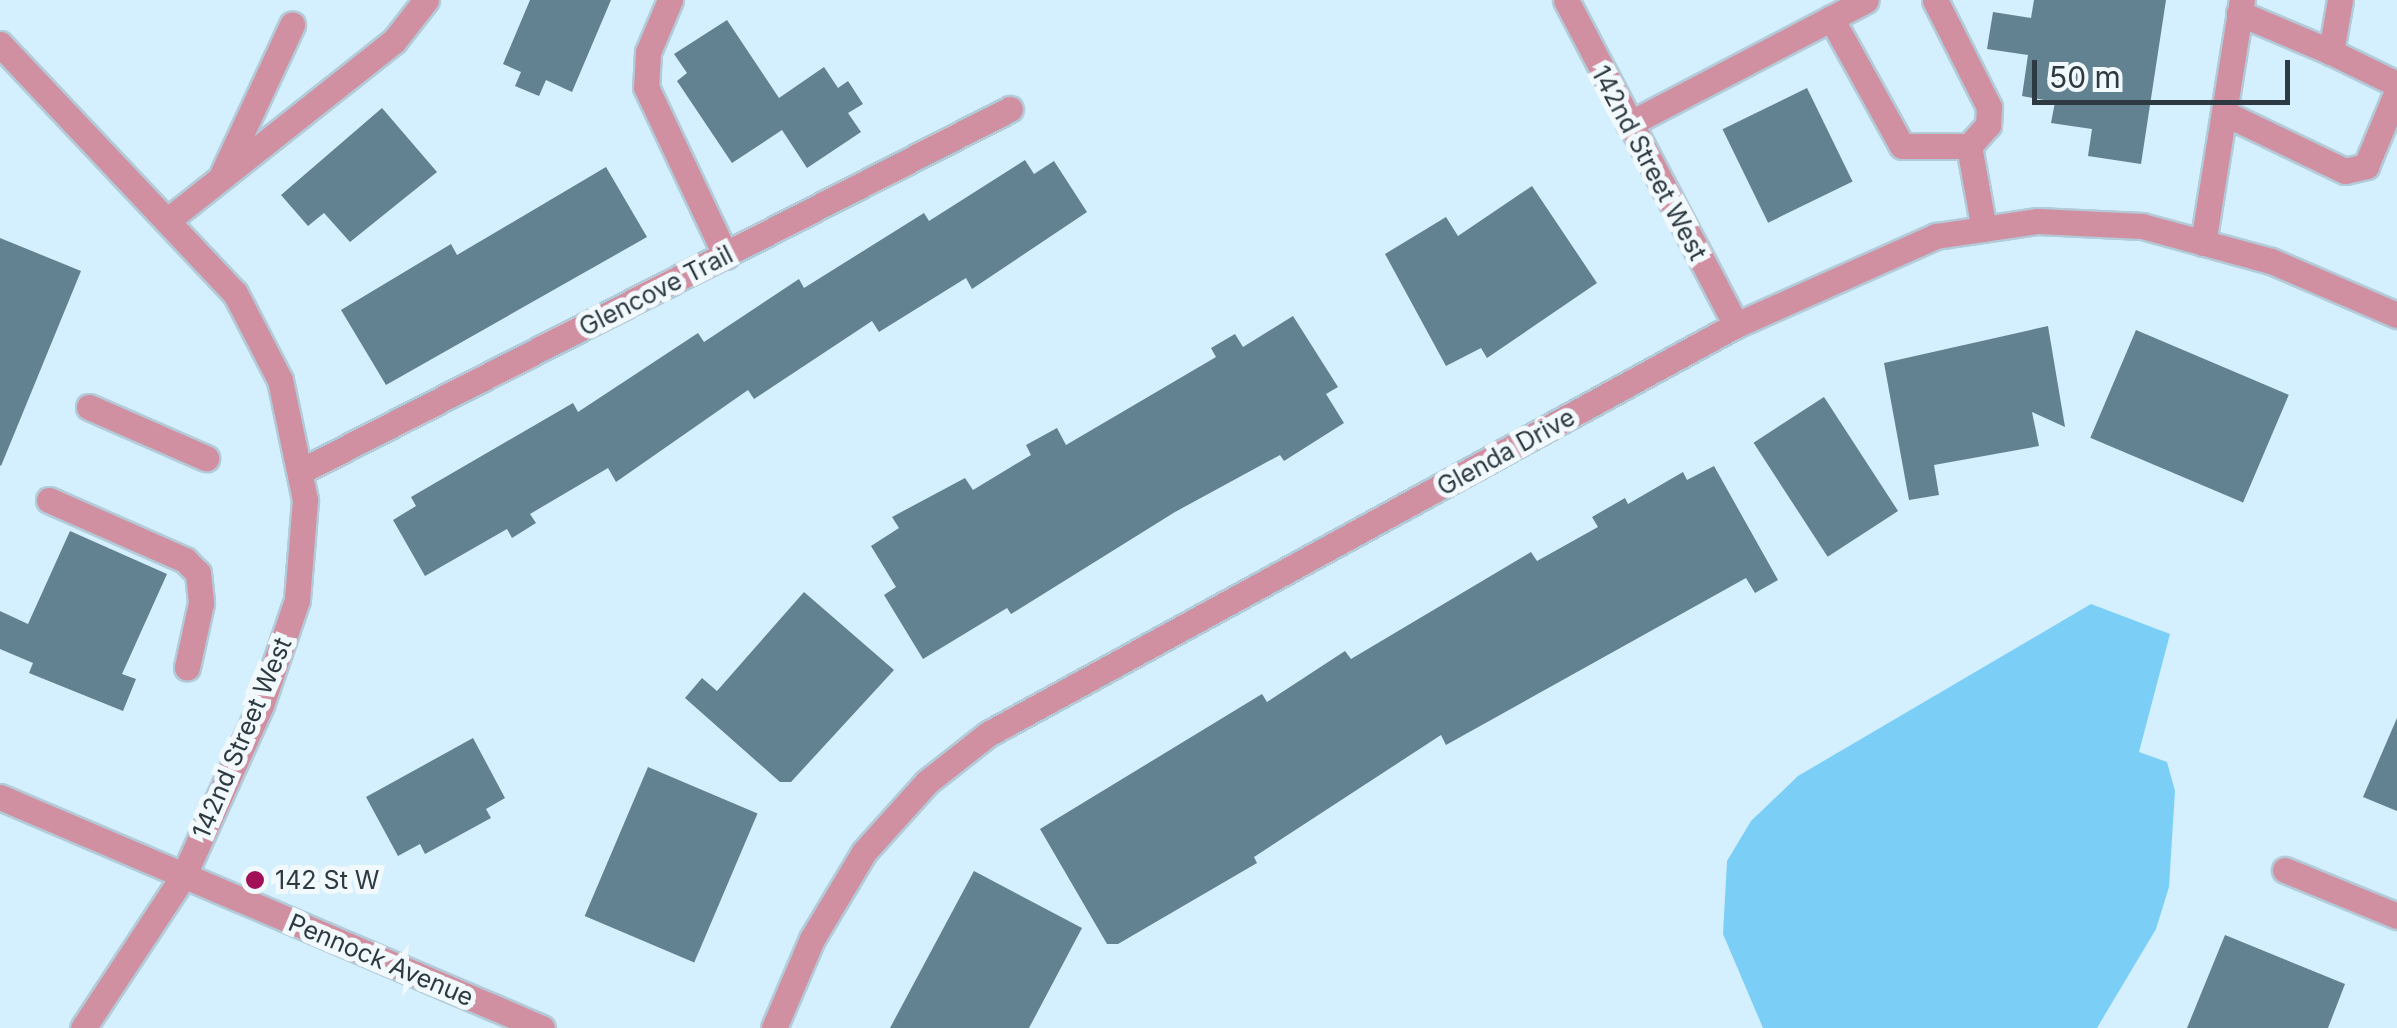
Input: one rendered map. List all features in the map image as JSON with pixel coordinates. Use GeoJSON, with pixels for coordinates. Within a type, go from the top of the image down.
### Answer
{"type":"FeatureCollection","features":[{"type":"Feature","properties":{"kind":"street"},"geometry":{"type":"LineString","coordinates":[[168,220],[394,41],[426,0]]}},
{"type":"Feature","properties":{"kind":"street"},"geometry":{"type":"LineString","coordinates":[[670,0],[648,52],[648,98],[726,256]]}},
{"type":"Feature","properties":{"kind":"street","name":"142nd Street West"},"geometry":{"type":"LineString","coordinates":[[1566,0],[1736,325]]}},
{"type":"Feature","properties":{"kind":"street"},"geometry":{"type":"LineString","coordinates":[[1629,124],[1866,0]]}},
{"type":"Feature","properties":{"kind":"street"},"geometry":{"type":"LineString","coordinates":[[1831,18],[1902,146],[1970,146],[1988,125],[1989,107],[1934,0]]}},
{"type":"Feature","properties":{"kind":"street"},"geometry":{"type":"LineString","coordinates":[[2330,52],[2340,0]]}},
{"type":"Feature","properties":{"kind":"street"},"geometry":{"type":"LineString","coordinates":[[2204,242],[2240,7],[2397,84]]}},
{"type":"Feature","properties":{"kind":"street"},"geometry":{"type":"LineString","coordinates":[[220,180],[292,25]]}},
{"type":"Feature","properties":{"kind":"street","name":"142nd Street West"},"geometry":{"type":"LineString","coordinates":[[0,44],[220,270],[268,350],[301,471],[303,556],[290,625],[184,876],[83,1028]]}},
{"type":"Feature","properties":{"kind":"street"},"geometry":{"type":"LineString","coordinates":[[2224,113],[2345,171],[2366,166],[2397,92]]}},
{"type":"Feature","properties":{"kind":"street","name":"Glencove Trail"},"geometry":{"type":"LineString","coordinates":[[301,471],[1010,109]]}},
{"type":"Feature","properties":{"kind":"street"},"geometry":{"type":"LineString","coordinates":[[1970,146],[1984,229]]}},
{"type":"Feature","properties":{"kind":"street","name":"Glenda Drive"},"geometry":{"type":"LineString","coordinates":[[774,1028],[812,939],[864,852],[927,782],[988,734],[1736,325],[1936,236],[2038,221],[2142,226],[2271,261],[2397,314]]}},
{"type":"Feature","properties":{"kind":"street"},"geometry":{"type":"LineString","coordinates":[[89,406],[206,458]]}},
{"type":"Feature","properties":{"kind":"street"},"geometry":{"type":"LineString","coordinates":[[49,500],[185,560],[198,573],[201,602],[186,667]]}},
{"type":"Feature","properties":{"kind":"street","name":"Pennock Avenue"},"geometry":{"type":"LineString","coordinates":[[0,797],[542,1028]]}},
{"type":"Feature","properties":{"kind":"street"},"geometry":{"type":"LineString","coordinates":[[2284,870],[2397,916]]}},
{"type":"Feature","properties":{"kind":"water"},"geometry":{"type":"Polygon","coordinates":[[[2091,604],[2170,634],[2139,752],[2167,762],[2175,791],[2169,887],[2156,929],[2097,1028],[1763,1028],[1723,934],[1727,861],[1751,821],[1798,776],[2091,604]]]}},
{"type":"Feature","properties":{"kind":"building"},"geometry":{"type":"Polygon","coordinates":[[[530,0],[611,0],[572,92],[546,80],[539,96],[515,86],[521,72],[503,64],[530,0]]]}},
{"type":"Feature","properties":{"kind":"building"},"geometry":{"type":"Polygon","coordinates":[[[2034,0],[2166,0],[2141,164],[2088,156],[2092,129],[2051,123],[2055,102],[2022,96],[2028,55],[1987,49],[1993,12],[2031,18],[2034,0]]]}},
{"type":"Feature","properties":{"kind":"building"},"geometry":{"type":"Polygon","coordinates":[[[727,20],[779,98],[824,67],[838,88],[848,81],[863,104],[848,113],[861,132],[807,168],[782,130],[732,163],[677,81],[687,73],[674,54],[727,20]]]}},
{"type":"Feature","properties":{"kind":"building"},"geometry":{"type":"Polygon","coordinates":[[[1807,88],[1853,181],[1768,223],[1723,129],[1807,88]]]}},
{"type":"Feature","properties":{"kind":"building"},"geometry":{"type":"Polygon","coordinates":[[[382,108],[437,172],[350,242],[324,213],[308,226],[281,195],[382,108]]]}},
{"type":"Feature","properties":{"kind":"building"},"geometry":{"type":"Polygon","coordinates":[[[1025,160],[1034,174],[1054,161],[1087,212],[972,289],[966,278],[879,332],[872,321],[754,399],[748,390],[616,482],[608,468],[530,514],[536,523],[512,538],[507,529],[425,576],[393,520],[416,506],[411,497],[573,403],[578,412],[698,333],[704,342],[799,279],[804,288],[924,213],[929,221],[1025,160]]]}},
{"type":"Feature","properties":{"kind":"building"},"geometry":{"type":"Polygon","coordinates":[[[606,167],[647,237],[386,385],[341,310],[451,244],[457,255],[606,167]]]}},
{"type":"Feature","properties":{"kind":"building"},"geometry":{"type":"Polygon","coordinates":[[[1532,186],[1597,283],[1487,358],[1481,348],[1446,366],[1385,254],[1446,217],[1458,236],[1532,186]]]}},
{"type":"Feature","properties":{"kind":"building"},"geometry":{"type":"Polygon","coordinates":[[[0,238],[81,271],[1,466],[0,465],[0,238]]]}},
{"type":"Feature","properties":{"kind":"building"},"geometry":{"type":"Polygon","coordinates":[[[1293,316],[1338,387],[1326,394],[1344,423],[1284,461],[1280,455],[1175,512],[1011,614],[1007,608],[923,659],[884,595],[896,587],[871,546],[899,528],[892,517],[965,478],[973,490],[1031,455],[1026,445],[1057,428],[1066,445],[1216,357],[1211,348],[1235,334],[1243,347],[1293,316]]]}},
{"type":"Feature","properties":{"kind":"building"},"geometry":{"type":"Polygon","coordinates":[[[2048,326],[2065,427],[2032,412],[2039,446],[1934,465],[1939,495],[1909,500],[1884,363],[2048,326]]]}},
{"type":"Feature","properties":{"kind":"building"},"geometry":{"type":"Polygon","coordinates":[[[2136,330],[2289,395],[2243,503],[2090,438],[2136,330]]]}},
{"type":"Feature","properties":{"kind":"building"},"geometry":{"type":"Polygon","coordinates":[[[1824,397],[1898,511],[1828,557],[1754,443],[1824,397]]]}},
{"type":"Feature","properties":{"kind":"building"},"geometry":{"type":"Polygon","coordinates":[[[1714,466],[1778,580],[1755,593],[1746,578],[1446,745],[1441,735],[1254,857],[1257,863],[1118,944],[1107,944],[1040,829],[1262,694],[1267,702],[1345,651],[1351,659],[1531,552],[1537,561],[1598,527],[1592,517],[1625,498],[1628,504],[1683,472],[1687,480],[1714,466]]]}},
{"type":"Feature","properties":{"kind":"building"},"geometry":{"type":"Polygon","coordinates":[[[70,531],[167,574],[122,674],[136,679],[123,711],[29,673],[33,663],[0,649],[0,611],[28,624],[70,531]]]}},
{"type":"Feature","properties":{"kind":"building"},"geometry":{"type":"Polygon","coordinates":[[[804,592],[894,670],[791,782],[780,782],[685,698],[702,678],[717,691],[804,592]]]}},
{"type":"Feature","properties":{"kind":"building"},"geometry":{"type":"Polygon","coordinates":[[[2397,718],[2397,811],[2363,797],[2397,718]]]}},
{"type":"Feature","properties":{"kind":"building"},"geometry":{"type":"Polygon","coordinates":[[[473,738],[505,798],[486,809],[491,818],[425,854],[420,844],[398,856],[366,797],[473,738]]]}},
{"type":"Feature","properties":{"kind":"building"},"geometry":{"type":"Polygon","coordinates":[[[648,767],[758,813],[694,963],[585,916],[648,767]]]}},
{"type":"Feature","properties":{"kind":"building"},"geometry":{"type":"Polygon","coordinates":[[[974,871],[1082,928],[1029,1028],[890,1028],[974,871]]]}},
{"type":"Feature","properties":{"kind":"building"},"geometry":{"type":"Polygon","coordinates":[[[2225,935],[2345,984],[2328,1028],[2187,1028],[2225,935]]]}},
{"type":"Feature","properties":{"kind":"place","name":"142 St W"},"geometry":{"type":"Point","coordinates":[255,880]}}]}
